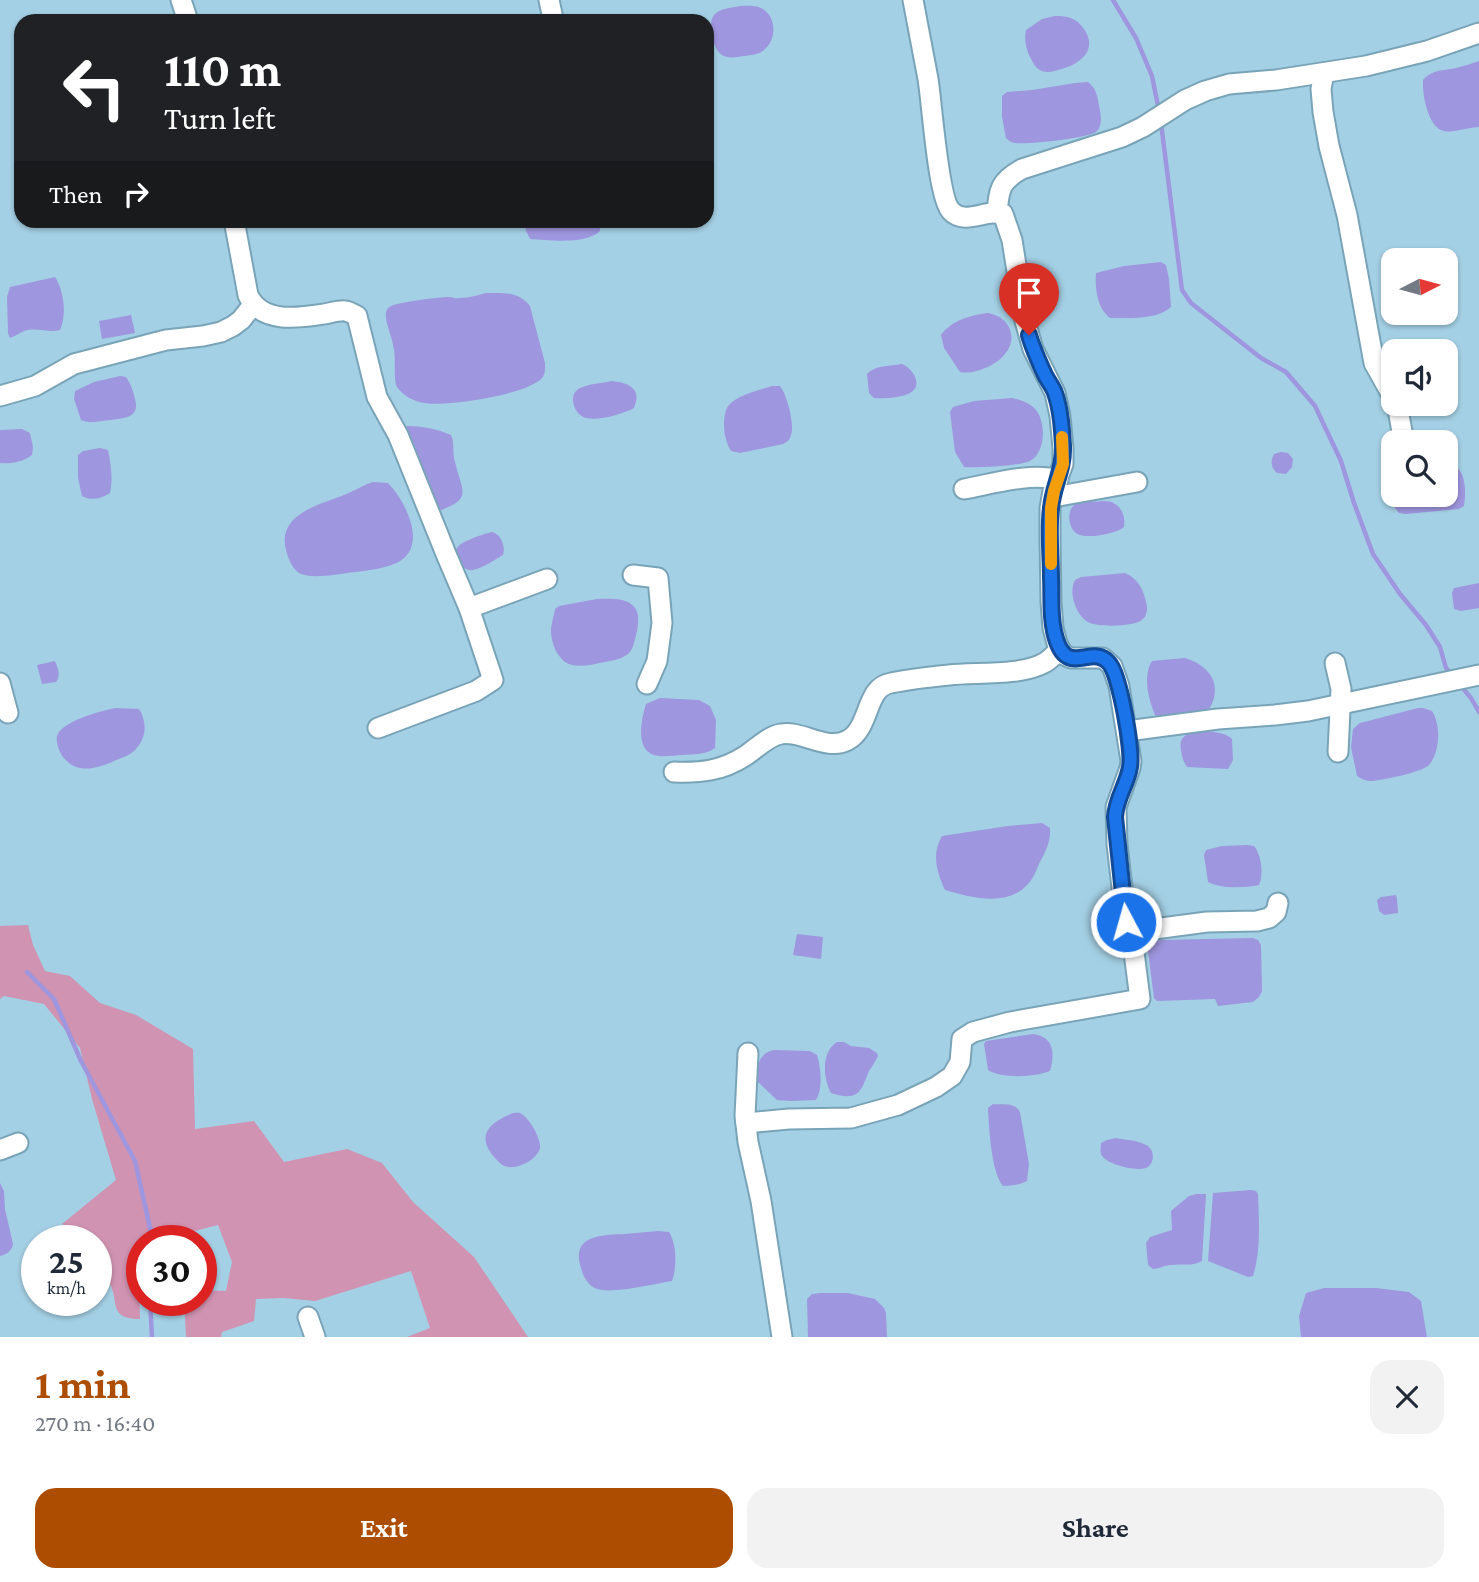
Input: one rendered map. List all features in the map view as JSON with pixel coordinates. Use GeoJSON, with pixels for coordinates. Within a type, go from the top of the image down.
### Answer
{"type":"FeatureCollection","features":[{"type":"Feature","properties":{"kind":"street"},"geometry":{"type":"LineString","coordinates":[[746,1123],[851,1118],[898,1105],[936,1087],[952,1076],[960,1062],[962,1039],[973,1032],[1140,999],[1130,929],[1126,922],[1115,817],[1130,768],[1119,686],[1112,666],[1103,658],[1066,656],[1059,649],[1053,628],[1050,529],[1055,487],[1063,456],[1055,393],[1033,349],[1025,321],[1013,240],[1003,214],[993,212],[960,216],[951,211],[945,202],[928,80],[913,0]]}},
{"type":"Feature","properties":{"kind":"street"},"geometry":{"type":"LineString","coordinates":[[997,213],[999,192],[1010,175],[1122,137],[1205,91],[1229,84],[1276,80],[1366,66],[1427,51],[1479,33]]}},
{"type":"Feature","properties":{"kind":"street"},"geometry":{"type":"LineString","coordinates":[[1324,73],[1321,89],[1329,146],[1347,215],[1374,363],[1381,376]]}},
{"type":"Feature","properties":{"kind":"street"},"geometry":{"type":"LineString","coordinates":[[235,228],[246,290],[253,305],[260,311],[286,318],[346,311],[357,316],[377,397],[398,435],[469,608],[494,680],[465,695],[378,728]]}},
{"type":"Feature","properties":{"kind":"street"},"geometry":{"type":"LineString","coordinates":[[0,396],[35,386],[75,363],[166,340],[221,332],[241,320],[253,305]]}},
{"type":"Feature","properties":{"kind":"street"},"geometry":{"type":"LineString","coordinates":[[964,489],[1049,477],[1059,495],[1137,482]]}},
{"type":"Feature","properties":{"kind":"street"},"geometry":{"type":"LineString","coordinates":[[633,575],[658,578],[662,623],[657,661],[647,684]]}},
{"type":"Feature","properties":{"kind":"street"},"geometry":{"type":"LineString","coordinates":[[469,608],[547,579]]}},
{"type":"Feature","properties":{"kind":"street"},"geometry":{"type":"LineString","coordinates":[[674,772],[699,773],[726,767],[774,736],[784,733],[833,744],[841,743],[857,733],[876,691],[884,684],[949,675],[1018,670],[1046,663],[1059,649]]}},
{"type":"Feature","properties":{"kind":"street"},"geometry":{"type":"LineString","coordinates":[[1335,663],[1341,689],[1338,752]]}},
{"type":"Feature","properties":{"kind":"street"},"geometry":{"type":"LineString","coordinates":[[1127,730],[1297,713],[1476,676]]}},
{"type":"Feature","properties":{"kind":"street"},"geometry":{"type":"LineString","coordinates":[[0,683],[8,713]]}},
{"type":"Feature","properties":{"kind":"street"},"geometry":{"type":"LineString","coordinates":[[1130,929],[1139,931],[1207,922],[1257,921],[1269,918],[1276,912],[1278,903]]}},
{"type":"Feature","properties":{"kind":"street"},"geometry":{"type":"LineString","coordinates":[[748,1053],[748,1142],[761,1201],[782,1337]]}},
{"type":"Feature","properties":{"kind":"street"},"geometry":{"type":"LineString","coordinates":[[308,1317],[315,1337]]}},
{"type":"Feature","properties":{"kind":"shaded area"},"geometry":{"type":"Polygon","coordinates":[[[756,6],[766,12],[773,28],[768,46],[757,54],[736,57],[725,56],[719,52],[714,42],[714,15],[726,9],[756,6]]]}},
{"type":"Feature","properties":{"kind":"shaded area"},"geometry":{"type":"Polygon","coordinates":[[[1055,16],[1072,18],[1081,25],[1088,37],[1088,49],[1075,63],[1045,72],[1037,68],[1030,57],[1026,30],[1042,19],[1055,16]]]}},
{"type":"Feature","properties":{"kind":"shaded area"},"geometry":{"type":"Polygon","coordinates":[[[1479,61],[1479,127],[1448,131],[1438,129],[1427,110],[1423,80],[1434,72],[1479,61]]]}},
{"type":"Feature","properties":{"kind":"shaded area"},"geometry":{"type":"Polygon","coordinates":[[[1088,82],[1096,93],[1100,113],[1101,123],[1096,132],[1070,139],[1031,143],[1014,143],[1006,138],[1002,96],[1007,92],[1088,82]]]}},
{"type":"Feature","properties":{"kind":"shaded area"},"geometry":{"type":"Polygon","coordinates":[[[526,228],[600,228],[600,231],[586,238],[557,241],[530,239],[526,228]]]}},
{"type":"Feature","properties":{"kind":"shaded area"},"geometry":{"type":"Polygon","coordinates":[[[1161,262],[1166,265],[1171,307],[1158,314],[1142,317],[1110,318],[1102,309],[1098,298],[1096,273],[1124,266],[1161,262]]]}},
{"type":"Feature","properties":{"kind":"shaded area"},"geometry":{"type":"Polygon","coordinates":[[[55,277],[64,303],[60,330],[28,330],[10,338],[7,297],[10,287],[55,277]]]}},
{"type":"Feature","properties":{"kind":"shaded area"},"geometry":{"type":"Polygon","coordinates":[[[486,293],[515,295],[530,306],[545,363],[542,378],[520,390],[450,403],[420,402],[402,393],[396,384],[394,350],[386,318],[388,308],[410,301],[486,293]]]}},
{"type":"Feature","properties":{"kind":"shaded area"},"geometry":{"type":"Polygon","coordinates":[[[987,313],[1000,318],[1009,328],[1009,347],[1001,358],[991,365],[978,371],[960,372],[944,348],[941,335],[956,322],[987,313]]]}},
{"type":"Feature","properties":{"kind":"shaded area"},"geometry":{"type":"Polygon","coordinates":[[[131,315],[135,333],[102,339],[99,321],[131,315]]]}},
{"type":"Feature","properties":{"kind":"shaded area"},"geometry":{"type":"Polygon","coordinates":[[[902,364],[910,369],[916,378],[913,391],[896,397],[874,398],[869,393],[867,374],[879,367],[902,364]]]}},
{"type":"Feature","properties":{"kind":"shaded area"},"geometry":{"type":"Polygon","coordinates":[[[126,377],[132,388],[136,405],[133,413],[126,417],[99,421],[81,420],[74,399],[75,391],[94,382],[126,377]]]}},
{"type":"Feature","properties":{"kind":"shaded area"},"geometry":{"type":"Polygon","coordinates":[[[612,381],[633,388],[636,396],[634,408],[597,419],[586,418],[578,413],[573,399],[576,391],[612,381]]]}},
{"type":"Feature","properties":{"kind":"shaded area"},"geometry":{"type":"Polygon","coordinates":[[[772,386],[780,386],[788,403],[792,425],[789,440],[783,444],[740,453],[731,451],[724,431],[727,408],[741,397],[772,386]]]}},
{"type":"Feature","properties":{"kind":"shaded area"},"geometry":{"type":"Polygon","coordinates":[[[1012,398],[1031,405],[1042,422],[1042,444],[1035,457],[1017,464],[964,467],[955,452],[950,412],[953,407],[974,401],[1012,398]]]}},
{"type":"Feature","properties":{"kind":"shaded area"},"geometry":{"type":"Polygon","coordinates":[[[407,426],[429,428],[451,435],[462,488],[460,499],[456,503],[436,512],[424,470],[402,430],[407,426]]]}},
{"type":"Feature","properties":{"kind":"shaded area"},"geometry":{"type":"Polygon","coordinates":[[[22,429],[30,433],[32,455],[17,462],[0,463],[0,430],[22,429]]]}},
{"type":"Feature","properties":{"kind":"shaded area"},"geometry":{"type":"Polygon","coordinates":[[[100,448],[108,450],[110,493],[92,499],[82,496],[78,478],[78,455],[83,451],[100,448]]]}},
{"type":"Feature","properties":{"kind":"shaded area"},"geometry":{"type":"Polygon","coordinates":[[[1288,453],[1293,459],[1292,467],[1286,474],[1277,473],[1273,469],[1274,454],[1288,453]]]}},
{"type":"Feature","properties":{"kind":"shaded area"},"geometry":{"type":"Polygon","coordinates":[[[1458,469],[1464,480],[1464,506],[1459,509],[1399,513],[1395,507],[1458,507],[1458,469]]]}},
{"type":"Feature","properties":{"kind":"shaded area"},"geometry":{"type":"Polygon","coordinates":[[[373,482],[388,483],[406,509],[413,531],[410,551],[398,562],[376,569],[323,576],[299,573],[286,550],[285,538],[294,519],[312,507],[373,482]]]}},
{"type":"Feature","properties":{"kind":"shaded area"},"geometry":{"type":"Polygon","coordinates":[[[1104,501],[1120,508],[1124,527],[1100,535],[1086,536],[1076,533],[1069,518],[1073,506],[1083,502],[1104,501]]]}},
{"type":"Feature","properties":{"kind":"shaded area"},"geometry":{"type":"Polygon","coordinates":[[[492,532],[502,541],[503,555],[477,569],[465,569],[456,556],[459,545],[492,532]]]}},
{"type":"Feature","properties":{"kind":"shaded area"},"geometry":{"type":"Polygon","coordinates":[[[1125,573],[1135,580],[1144,594],[1147,609],[1143,619],[1133,624],[1117,626],[1085,620],[1077,610],[1073,597],[1075,580],[1081,577],[1125,573]]]}},
{"type":"Feature","properties":{"kind":"shaded area"},"geometry":{"type":"Polygon","coordinates":[[[1479,583],[1479,608],[1461,611],[1454,609],[1454,588],[1479,583]]]}},
{"type":"Feature","properties":{"kind":"shaded area"},"geometry":{"type":"Polygon","coordinates":[[[597,599],[622,600],[634,607],[638,620],[632,648],[627,655],[616,660],[583,666],[568,663],[560,657],[552,642],[551,628],[555,609],[597,599]]]}},
{"type":"Feature","properties":{"kind":"shaded area"},"geometry":{"type":"Polygon","coordinates":[[[1185,658],[1204,668],[1212,678],[1215,690],[1212,705],[1207,711],[1195,715],[1156,717],[1147,682],[1149,667],[1152,661],[1185,658]]]}},
{"type":"Feature","properties":{"kind":"shaded area"},"geometry":{"type":"Polygon","coordinates":[[[55,661],[58,679],[56,682],[42,684],[37,665],[55,661]]]}},
{"type":"Feature","properties":{"kind":"shaded area"},"geometry":{"type":"Polygon","coordinates":[[[660,698],[699,700],[710,706],[716,720],[715,748],[699,754],[651,754],[643,743],[641,727],[646,704],[660,698]]]}},
{"type":"Feature","properties":{"kind":"shaded area"},"geometry":{"type":"Polygon","coordinates":[[[115,708],[139,709],[142,714],[144,734],[136,749],[125,757],[88,768],[74,766],[61,755],[57,740],[60,731],[83,718],[115,708]]]}},
{"type":"Feature","properties":{"kind":"shaded area"},"geometry":{"type":"Polygon","coordinates":[[[1418,708],[1432,711],[1437,723],[1437,745],[1430,764],[1412,773],[1377,780],[1368,781],[1357,776],[1351,747],[1353,729],[1360,723],[1418,708]]]}},
{"type":"Feature","properties":{"kind":"shaded area"},"geometry":{"type":"Polygon","coordinates":[[[1206,731],[1224,734],[1232,739],[1233,760],[1228,769],[1187,767],[1181,750],[1182,740],[1187,734],[1206,731]]]}},
{"type":"Feature","properties":{"kind":"shaded area"},"geometry":{"type":"Polygon","coordinates":[[[1042,823],[1050,828],[1050,838],[1031,880],[1020,891],[1010,896],[989,899],[945,890],[936,863],[942,836],[1042,823]]]}},
{"type":"Feature","properties":{"kind":"shaded area"},"geometry":{"type":"Polygon","coordinates":[[[1254,846],[1260,859],[1259,885],[1233,887],[1208,882],[1204,855],[1206,850],[1254,846]]]}},
{"type":"Feature","properties":{"kind":"shaded area"},"geometry":{"type":"Polygon","coordinates":[[[1396,895],[1398,913],[1384,915],[1379,911],[1377,900],[1396,895]]]}},
{"type":"Feature","properties":{"kind":"shaded area"},"geometry":{"type":"Polygon","coordinates":[[[28,925],[33,945],[45,971],[70,976],[100,1003],[136,1015],[193,1049],[195,1129],[254,1121],[284,1162],[347,1149],[382,1163],[413,1202],[474,1257],[528,1337],[407,1337],[430,1328],[411,1271],[315,1301],[256,1299],[254,1321],[222,1332],[221,1337],[186,1337],[185,1316],[217,1316],[217,1291],[226,1291],[232,1262],[218,1225],[126,1225],[126,1316],[140,1316],[140,1319],[122,1316],[116,1307],[112,1288],[112,1225],[62,1224],[116,1180],[80,1048],[44,1004],[4,996],[0,999],[0,926],[28,925]]]}},
{"type":"Feature","properties":{"kind":"shaded area"},"geometry":{"type":"Polygon","coordinates":[[[797,934],[823,937],[821,959],[793,955],[797,934]]]}},
{"type":"Feature","properties":{"kind":"shaded area"},"geometry":{"type":"Polygon","coordinates":[[[1253,938],[1261,945],[1262,991],[1253,1002],[1218,1006],[1215,999],[1157,1001],[1154,998],[1148,951],[1154,942],[1253,938]]]}},
{"type":"Feature","properties":{"kind":"shaded area"},"geometry":{"type":"Polygon","coordinates":[[[1033,1034],[1049,1042],[1052,1052],[1050,1071],[1019,1076],[1001,1075],[988,1070],[984,1044],[986,1041],[1033,1034]]]}},
{"type":"Feature","properties":{"kind":"shaded area"},"geometry":{"type":"Polygon","coordinates":[[[837,1042],[869,1048],[878,1056],[860,1090],[853,1096],[831,1093],[826,1080],[828,1052],[837,1042]]]}},
{"type":"Feature","properties":{"kind":"shaded area"},"geometry":{"type":"Polygon","coordinates":[[[774,1050],[810,1051],[817,1055],[821,1078],[816,1100],[777,1100],[758,1082],[757,1072],[761,1058],[774,1050]]]}},
{"type":"Feature","properties":{"kind":"shaded area"},"geometry":{"type":"Polygon","coordinates":[[[993,1104],[1012,1105],[1020,1112],[1029,1164],[1027,1181],[1003,1186],[999,1179],[993,1160],[989,1126],[988,1108],[993,1104]]]}},
{"type":"Feature","properties":{"kind":"shaded area"},"geometry":{"type":"Polygon","coordinates":[[[513,1113],[521,1113],[529,1121],[540,1144],[534,1157],[517,1167],[500,1163],[487,1147],[485,1140],[495,1122],[513,1113]]]}},
{"type":"Feature","properties":{"kind":"shaded area"},"geometry":{"type":"Polygon","coordinates":[[[1116,1138],[1138,1142],[1150,1148],[1153,1154],[1151,1164],[1144,1169],[1108,1161],[1101,1153],[1101,1143],[1116,1138]]]}},
{"type":"Feature","properties":{"kind":"shaded area"},"geometry":{"type":"Polygon","coordinates":[[[0,1183],[4,1191],[13,1244],[9,1252],[0,1256],[0,1183]]]}},
{"type":"Feature","properties":{"kind":"shaded area"},"geometry":{"type":"Polygon","coordinates":[[[1251,1190],[1258,1194],[1259,1235],[1256,1266],[1253,1276],[1248,1277],[1208,1261],[1213,1193],[1251,1190]]]}},
{"type":"Feature","properties":{"kind":"shaded area"},"geometry":{"type":"Polygon","coordinates":[[[1206,1194],[1202,1261],[1153,1269],[1148,1265],[1146,1243],[1150,1237],[1172,1230],[1171,1211],[1189,1196],[1206,1194]]]}},
{"type":"Feature","properties":{"kind":"shaded area"},"geometry":{"type":"Polygon","coordinates":[[[669,1232],[674,1243],[672,1281],[604,1290],[591,1286],[586,1280],[579,1257],[584,1243],[598,1236],[669,1232]]]}},
{"type":"Feature","properties":{"kind":"shaded area"},"geometry":{"type":"Polygon","coordinates":[[[1324,1288],[1376,1288],[1409,1292],[1421,1301],[1427,1337],[1301,1337],[1299,1316],[1306,1293],[1324,1288]]]}},
{"type":"Feature","properties":{"kind":"shaded area"},"geometry":{"type":"Polygon","coordinates":[[[848,1293],[875,1299],[886,1313],[887,1337],[808,1337],[807,1299],[812,1294],[848,1293]]]}},
{"type":"Feature","properties":{"kind":"waterway"},"geometry":{"type":"LineString","coordinates":[[1113,0],[1136,38],[1152,76],[1159,111]]}},
{"type":"Feature","properties":{"kind":"waterway"},"geometry":{"type":"LineString","coordinates":[[1161,123],[1182,290],[1191,303],[1261,358],[1286,372],[1315,406],[1341,461],[1373,554],[1400,594],[1426,625],[1440,647],[1446,668],[1453,676]]}},
{"type":"Feature","properties":{"kind":"waterway"},"geometry":{"type":"LineString","coordinates":[[1461,686],[1479,712]]}},
{"type":"Feature","properties":{"kind":"waterway"},"geometry":{"type":"LineString","coordinates":[[27,972],[54,999],[81,1061],[135,1161],[149,1225]]}},
{"type":"Feature","properties":{"kind":"waterway"},"geometry":{"type":"LineString","coordinates":[[151,1316],[152,1337]]}},
{"type":"Feature","properties":{"kind":"slow traffic"},"geometry":{"type":"LineString","coordinates":[[1051,564],[1051,508],[1063,464],[1062,437]]}},
{"type":"Feature","properties":{"kind":"route"},"geometry":{"type":"LineString","coordinates":[[1029,335],[1055,393],[1063,448],[1063,464],[1051,508],[1053,628],[1062,654],[1078,658],[1103,658],[1112,666],[1124,708],[1131,761],[1115,817],[1126,922]]}}]}
